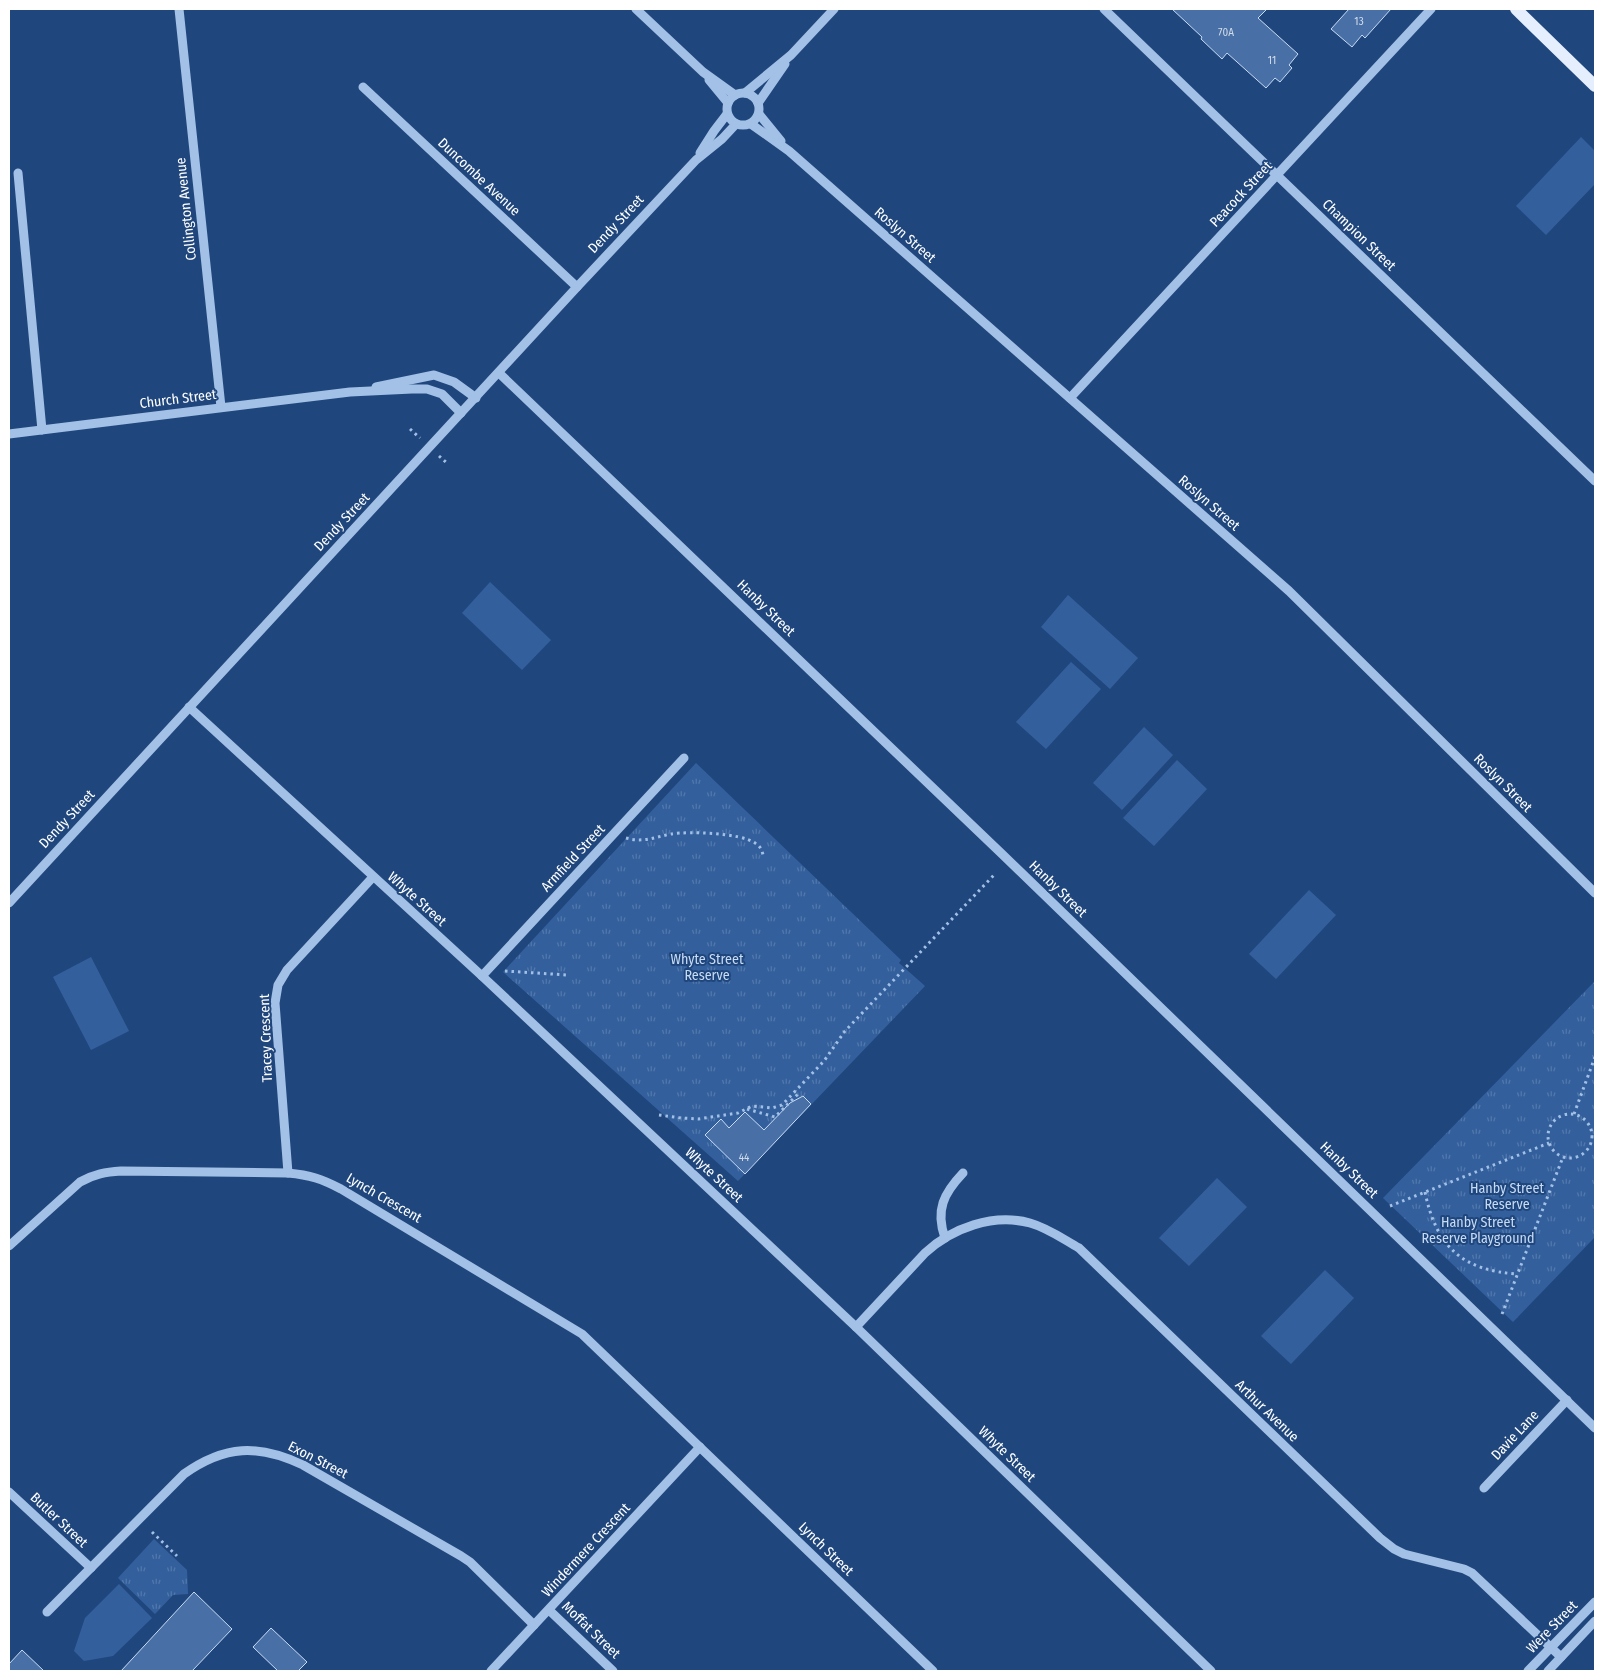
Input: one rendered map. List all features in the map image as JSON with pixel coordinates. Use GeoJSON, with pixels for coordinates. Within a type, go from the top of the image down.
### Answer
{"type":"FeatureCollection","features":[{"type":"Feature","properties":{"kind":"main road"},"geometry":{"type":"LineString","coordinates":[[1516,9],[1595,86]]}},
{"type":"Feature","properties":{"kind":"street","name":"Collington Avenue"},"geometry":{"type":"LineString","coordinates":[[178,9],[221,407]]}},
{"type":"Feature","properties":{"kind":"street"},"geometry":{"type":"LineString","coordinates":[[636,9],[703,72],[735,95]]}},
{"type":"Feature","properties":{"kind":"street"},"geometry":{"type":"LineString","coordinates":[[758,103],[791,56],[834,9]]}},
{"type":"Feature","properties":{"kind":"street","name":"Champion Street"},"geometry":{"type":"LineString","coordinates":[[1104,9],[1595,481]]}},
{"type":"Feature","properties":{"kind":"street","name":"Peacock Street"},"geometry":{"type":"LineString","coordinates":[[1070,398],[1431,9]]}},
{"type":"Feature","properties":{"kind":"street"},"geometry":{"type":"LineString","coordinates":[[745,93],[753,96],[758,103],[759,114],[751,124],[741,126],[732,122],[727,114],[728,103],[735,95],[745,93],[791,56]]}},
{"type":"Feature","properties":{"kind":"street"},"geometry":{"type":"LineString","coordinates":[[703,72],[728,103]]}},
{"type":"Feature","properties":{"kind":"street","name":"Duncombe Avenue"},"geometry":{"type":"LineString","coordinates":[[363,87],[577,287]]}},
{"type":"Feature","properties":{"kind":"street","name":"Dendy Street"},"geometry":{"type":"LineString","coordinates":[[696,160],[714,130],[727,114]]}},
{"type":"Feature","properties":{"kind":"street","name":"Roslyn Street"},"geometry":{"type":"LineString","coordinates":[[759,114],[789,151]]}},
{"type":"Feature","properties":{"kind":"street","name":"Dendy Street"},"geometry":{"type":"LineString","coordinates":[[10,899],[577,287],[696,160],[722,139],[736,124]]}},
{"type":"Feature","properties":{"kind":"street","name":"Roslyn Street"},"geometry":{"type":"LineString","coordinates":[[751,124],[789,151],[1289,591],[1595,893]]}},
{"type":"Feature","properties":{"kind":"street"},"geometry":{"type":"LineString","coordinates":[[18,173],[42,430]]}},
{"type":"Feature","properties":{"kind":"street","name":"Hanby Street"},"geometry":{"type":"LineString","coordinates":[[499,373],[995,847],[1595,1428]]}},
{"type":"Feature","properties":{"kind":"street","name":"Church Street"},"geometry":{"type":"LineString","coordinates":[[350,392],[434,375],[454,382],[476,398]]}},
{"type":"Feature","properties":{"kind":"street","name":"Church Street"},"geometry":{"type":"LineString","coordinates":[[9,434],[350,392],[427,389],[442,394],[461,413]]}},
{"type":"Feature","properties":{"kind":"street","name":"Whyte Street"},"geometry":{"type":"LineString","coordinates":[[189,707],[482,976],[856,1327],[1212,1671]]}},
{"type":"Feature","properties":{"kind":"street","name":"Armfield Street"},"geometry":{"type":"LineString","coordinates":[[482,976],[684,758]]}},
{"type":"Feature","properties":{"kind":"street","name":"Tracey Crescent"},"geometry":{"type":"LineString","coordinates":[[288,1173],[276,1004],[278,985],[287,970],[373,877]]}},
{"type":"Feature","properties":{"kind":"street","name":"Lynch Crescent"},"geometry":{"type":"LineString","coordinates":[[9,1246],[80,1182],[91,1176],[121,1171],[288,1173],[308,1175],[342,1189],[575,1329],[596,1346],[700,1447]]}},
{"type":"Feature","properties":{"kind":"street"},"geometry":{"type":"LineString","coordinates":[[945,1238],[941,1228],[943,1200],[950,1187],[963,1173]]}},
{"type":"Feature","properties":{"kind":"street","name":"Arthur Avenue"},"geometry":{"type":"LineString","coordinates":[[856,1327],[936,1242],[972,1226],[992,1221],[1011,1220],[1030,1223],[1046,1229],[1078,1248],[1380,1538],[1404,1554],[1472,1573],[1561,1657]]}},
{"type":"Feature","properties":{"kind":"street","name":"Davie Lane"},"geometry":{"type":"LineString","coordinates":[[1484,1488],[1567,1400]]}},
{"type":"Feature","properties":{"kind":"street","name":"Windermere Crescent"},"geometry":{"type":"LineString","coordinates":[[491,1671],[700,1447]]}},
{"type":"Feature","properties":{"kind":"street","name":"Lynch Street"},"geometry":{"type":"LineString","coordinates":[[700,1447],[933,1671]]}},
{"type":"Feature","properties":{"kind":"street","name":"Exon Street"},"geometry":{"type":"LineString","coordinates":[[47,1612],[184,1474],[200,1462],[214,1456],[230,1452],[247,1451],[267,1452],[303,1465],[461,1556],[470,1562],[534,1625]]}},
{"type":"Feature","properties":{"kind":"street","name":"Butler Street"},"geometry":{"type":"LineString","coordinates":[[9,1492],[91,1568]]}},
{"type":"Feature","properties":{"kind":"street","name":"Were Street"},"geometry":{"type":"LineString","coordinates":[[1528,1671],[1595,1602]]}},
{"type":"Feature","properties":{"kind":"street","name":"Moffat Street"},"geometry":{"type":"LineString","coordinates":[[549,1610],[613,1671]]}},
{"type":"Feature","properties":{"kind":"street","name":"Were Street"},"geometry":{"type":"LineString","coordinates":[[1548,1671],[1595,1621]]}},
{"type":"Feature","properties":{"kind":"path"},"geometry":{"type":"LineString","coordinates":[[616,832],[624,838],[635,841],[688,832],[736,836],[755,842],[762,850],[763,855]]}},
{"type":"Feature","properties":{"kind":"path"},"geometry":{"type":"LineString","coordinates":[[746,1109],[775,1117],[779,1114],[797,1095],[845,1031],[994,875]]}},
{"type":"Feature","properties":{"kind":"path"},"geometry":{"type":"LineString","coordinates":[[505,971],[567,975]]}},
{"type":"Feature","properties":{"kind":"path"},"geometry":{"type":"LineString","coordinates":[[1574,1114],[1595,1057]]}},
{"type":"Feature","properties":{"kind":"path"},"geometry":{"type":"LineString","coordinates":[[659,1115],[698,1119],[720,1117],[738,1113],[752,1106],[778,1107],[797,1095]]}},
{"type":"Feature","properties":{"kind":"path"},"geometry":{"type":"LineString","coordinates":[[1566,1114],[1574,1114],[1581,1117],[1593,1127],[1592,1143],[1584,1155],[1577,1158],[1563,1158],[1557,1154],[1549,1143],[1548,1136],[1553,1122],[1566,1114]]}},
{"type":"Feature","properties":{"kind":"path"},"geometry":{"type":"LineString","coordinates":[[1390,1206],[1549,1143]]}},
{"type":"Feature","properties":{"kind":"path"},"geometry":{"type":"LineString","coordinates":[[1502,1314],[1563,1158]]}},
{"type":"Feature","properties":{"kind":"path"},"geometry":{"type":"LineString","coordinates":[[1425,1192],[1433,1223],[1440,1237],[1451,1249],[1476,1266],[1494,1272],[1518,1274]]}},
{"type":"Feature","properties":{"kind":"path"},"geometry":{"type":"LineString","coordinates":[[152,1532],[177,1556]]}},
{"type":"Feature","properties":{"kind":"green space"},"geometry":{"type":"Polygon","coordinates":[[[1581,137],[1595,151],[1595,184],[1546,235],[1516,206],[1581,137]]]}},
{"type":"Feature","properties":{"kind":"green space"},"geometry":{"type":"Polygon","coordinates":[[[490,582],[551,640],[522,670],[462,613],[490,582]]]}},
{"type":"Feature","properties":{"kind":"green space"},"geometry":{"type":"Polygon","coordinates":[[[1068,595],[1138,658],[1110,689],[1041,627],[1068,595]]]}},
{"type":"Feature","properties":{"kind":"green space"},"geometry":{"type":"Polygon","coordinates":[[[1071,662],[1101,689],[1046,749],[1016,722],[1071,662]]]}},
{"type":"Feature","properties":{"kind":"green space"},"geometry":{"type":"Polygon","coordinates":[[[1144,727],[1173,755],[1122,810],[1093,783],[1144,727]]]}},
{"type":"Feature","properties":{"kind":"green space"},"geometry":{"type":"Polygon","coordinates":[[[1177,760],[1207,789],[1154,846],[1123,818],[1177,760]]]}},
{"type":"Feature","properties":{"kind":"green space","name":"Whyte Street Reserve"},"geometry":{"type":"Polygon","coordinates":[[[696,763],[901,960],[899,963],[925,986],[738,1181],[503,972],[696,763]]]}},
{"type":"Feature","properties":{"kind":"green space"},"geometry":{"type":"Polygon","coordinates":[[[1309,890],[1336,915],[1276,979],[1249,954],[1309,890]]]}},
{"type":"Feature","properties":{"kind":"green space"},"geometry":{"type":"Polygon","coordinates":[[[91,957],[129,1031],[91,1050],[53,977],[91,957]]]}},
{"type":"Feature","properties":{"kind":"green space","name":"Hanby Street Reserve"},"geometry":{"type":"Polygon","coordinates":[[[1595,981],[1595,1237],[1513,1322],[1383,1198],[1595,981]]]}},
{"type":"Feature","properties":{"kind":"green space"},"geometry":{"type":"Polygon","coordinates":[[[1217,1178],[1247,1207],[1189,1266],[1159,1238],[1217,1178]]]}},
{"type":"Feature","properties":{"kind":"green space"},"geometry":{"type":"Polygon","coordinates":[[[1325,1270],[1354,1298],[1291,1364],[1261,1336],[1325,1270]]]}},
{"type":"Feature","properties":{"kind":"green space"},"geometry":{"type":"Polygon","coordinates":[[[154,1539],[187,1570],[188,1594],[173,1595],[155,1614],[118,1578],[154,1539]]]}},
{"type":"Feature","properties":{"kind":"green space"},"geometry":{"type":"Polygon","coordinates":[[[119,1584],[152,1618],[113,1656],[84,1661],[74,1651],[85,1618],[119,1584]]]}},
{"type":"Feature","properties":{"kind":"building"},"geometry":{"type":"Polygon","coordinates":[[[1172,9],[1267,9],[1258,18],[1298,54],[1289,65],[1292,68],[1280,82],[1275,78],[1266,88],[1227,53],[1222,59],[1172,9]]]}},
{"type":"Feature","properties":{"kind":"building"},"geometry":{"type":"Polygon","coordinates":[[[1349,9],[1391,9],[1365,38],[1362,35],[1352,47],[1331,29],[1349,9]]]}},
{"type":"Feature","properties":{"kind":"building"},"geometry":{"type":"Polygon","coordinates":[[[803,1096],[811,1104],[745,1174],[705,1135],[721,1119],[729,1128],[745,1112],[764,1130],[790,1103],[803,1096]]]}},
{"type":"Feature","properties":{"kind":"building"},"geometry":{"type":"Polygon","coordinates":[[[194,1592],[232,1629],[192,1671],[121,1671],[194,1592]]]}},
{"type":"Feature","properties":{"kind":"building"},"geometry":{"type":"Polygon","coordinates":[[[271,1628],[307,1662],[298,1671],[278,1671],[253,1647],[271,1628]]]}},
{"type":"Feature","properties":{"kind":"building"},"geometry":{"type":"Polygon","coordinates":[[[22,1650],[44,1671],[9,1671],[9,1664],[22,1650]]]}},
{"type":"Feature","properties":{"kind":"park label","name":"Hanby Street Reserve Playground"},"geometry":{"type":"Point","coordinates":[1478,1230]}}]}
